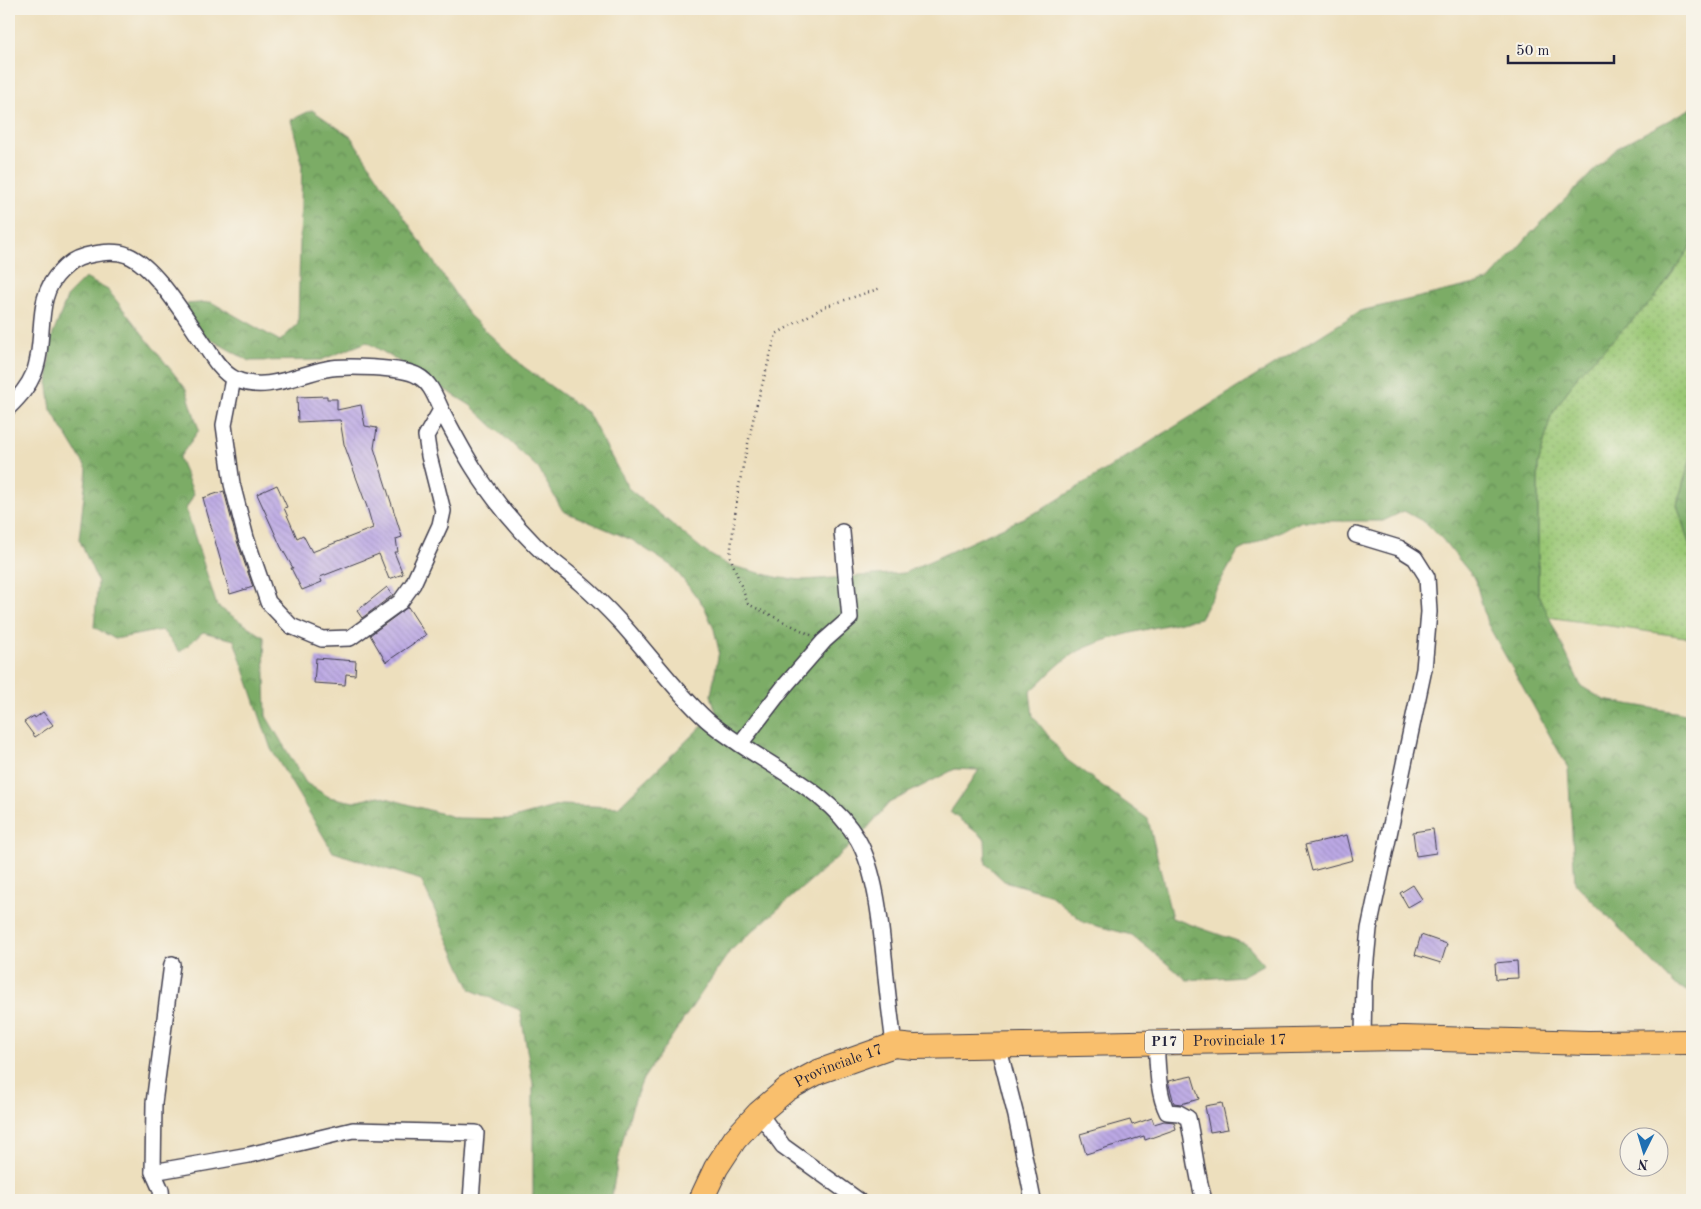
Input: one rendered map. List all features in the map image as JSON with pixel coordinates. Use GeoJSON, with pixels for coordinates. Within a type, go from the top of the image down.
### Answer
{"type":"FeatureCollection","features":[{"type":"Feature","properties":{"kind":"main road","name":"Provinciale 17"},"geometry":{"type":"LineString","coordinates":[[701,1200],[716,1168],[735,1138],[759,1113],[787,1089],[818,1072],[894,1045],[914,1047],[1363,1038],[1461,1038],[1588,1043],[1692,1042]]}},
{"type":"Feature","properties":{"kind":"street"},"geometry":{"type":"LineString","coordinates":[[9,407],[26,390],[35,370],[41,344],[43,307],[47,290],[55,277],[72,260],[111,253],[126,254],[141,263],[155,277],[214,359],[233,379],[259,385],[284,381],[328,368],[374,368],[410,372],[422,377],[432,390],[471,464],[500,508],[538,548],[583,586],[622,624],[661,672],[708,720],[740,744],[807,788],[841,817],[858,839],[876,896],[882,931],[894,1045]]}},
{"type":"Feature","properties":{"kind":"street"},"geometry":{"type":"LineString","coordinates":[[233,379],[224,425],[232,484],[246,538],[258,574],[268,602],[291,626],[322,639],[350,638],[400,602],[413,584],[440,525],[443,511],[426,436],[441,410]]}},
{"type":"Feature","properties":{"kind":"street"},"geometry":{"type":"LineString","coordinates":[[740,744],[783,688],[824,641],[850,618],[842,532]]}},
{"type":"Feature","properties":{"kind":"street"},"geometry":{"type":"LineString","coordinates":[[1356,535],[1399,548],[1415,558],[1427,577],[1429,612],[1424,669],[1369,929],[1364,981],[1363,1038]]}},
{"type":"Feature","properties":{"kind":"street"},"geometry":{"type":"LineString","coordinates":[[162,1200],[161,1190],[153,1172],[154,1103],[172,964]]}},
{"type":"Feature","properties":{"kind":"street"},"geometry":{"type":"LineString","coordinates":[[1156,1042],[1163,1103],[1168,1112],[1179,1113],[1188,1118],[1198,1178],[1204,1200]]}},
{"type":"Feature","properties":{"kind":"street"},"geometry":{"type":"LineString","coordinates":[[998,1045],[1016,1116],[1033,1200]]}},
{"type":"Feature","properties":{"kind":"street"},"geometry":{"type":"LineString","coordinates":[[759,1113],[783,1146],[858,1200]]}},
{"type":"Feature","properties":{"kind":"street"},"geometry":{"type":"LineString","coordinates":[[153,1172],[249,1155],[353,1130],[476,1133],[471,1200]]}},
{"type":"Feature","properties":{"kind":"path"},"geometry":{"type":"LineString","coordinates":[[824,641],[748,604],[730,556],[738,490],[755,411],[776,334],[824,307],[881,288]]}},
{"type":"Feature","properties":{"kind":"green space"},"geometry":{"type":"Polygon","coordinates":[[[1692,108],[1692,245],[1654,299],[1579,373],[1551,416],[1538,465],[1538,593],[1581,686],[1604,700],[1681,713],[1692,717],[1692,993],[1675,985],[1575,883],[1568,768],[1487,623],[1475,579],[1443,540],[1426,523],[1404,511],[1383,521],[1302,521],[1238,551],[1200,618],[1131,633],[1095,644],[1067,658],[1030,692],[1033,716],[1067,760],[1148,819],[1172,918],[1246,944],[1264,964],[1242,976],[1187,980],[1132,935],[1085,923],[1049,894],[1004,881],[986,864],[985,839],[950,812],[979,770],[955,769],[889,803],[858,839],[730,951],[643,1079],[623,1138],[611,1200],[531,1200],[533,1194],[533,1084],[520,1010],[471,990],[421,880],[333,852],[271,749],[234,640],[203,632],[180,652],[162,630],[115,639],[94,627],[98,582],[79,539],[87,469],[51,410],[48,387],[50,342],[68,295],[85,278],[108,290],[186,389],[199,430],[179,458],[194,494],[186,509],[217,606],[264,637],[266,716],[306,783],[329,797],[354,802],[379,796],[457,818],[510,819],[561,805],[618,807],[708,720],[718,719],[711,695],[719,651],[714,629],[704,606],[673,567],[632,540],[563,511],[538,468],[470,405],[367,342],[321,360],[249,361],[187,326],[187,304],[211,302],[280,341],[298,324],[302,162],[291,120],[312,110],[351,137],[469,315],[524,367],[588,413],[628,488],[707,553],[728,565],[780,578],[804,580],[904,573],[1043,509],[1360,311],[1488,281],[1531,233],[1618,147],[1692,108]]]}},
{"type":"Feature","properties":{"kind":"green space"},"geometry":{"type":"Polygon","coordinates":[[[1692,245],[1692,454],[1677,504],[1692,554],[1692,638],[1548,617],[1538,593],[1538,465],[1551,416],[1579,373],[1654,299],[1692,245]]]}},
{"type":"Feature","properties":{"kind":"green space"},"geometry":{"type":"Polygon","coordinates":[[[1692,454],[1692,554],[1677,504],[1692,454]]]}},
{"type":"Feature","properties":{"kind":"building"},"geometry":{"type":"Polygon","coordinates":[[[327,396],[327,399],[337,399],[337,410],[361,405],[365,426],[377,428],[374,448],[402,537],[396,539],[398,552],[394,552],[403,574],[389,579],[379,554],[320,577],[322,582],[302,590],[257,494],[277,485],[287,507],[284,508],[297,538],[303,535],[312,552],[373,528],[344,444],[340,420],[298,422],[297,397],[327,396]]]}},
{"type":"Feature","properties":{"kind":"building"},"geometry":{"type":"Polygon","coordinates":[[[224,491],[237,541],[253,587],[230,594],[203,498],[224,491]]]}},
{"type":"Feature","properties":{"kind":"building"},"geometry":{"type":"Polygon","coordinates":[[[387,587],[393,595],[362,618],[357,611],[387,587]]]}},
{"type":"Feature","properties":{"kind":"building"},"geometry":{"type":"Polygon","coordinates":[[[408,607],[426,635],[386,662],[370,635],[408,607]]]}},
{"type":"Feature","properties":{"kind":"building"},"geometry":{"type":"Polygon","coordinates":[[[316,658],[356,661],[355,675],[346,674],[345,685],[314,683],[316,658]]]}},
{"type":"Feature","properties":{"kind":"building"},"geometry":{"type":"Polygon","coordinates":[[[43,712],[53,725],[35,737],[24,722],[34,716],[35,718],[43,712]]]}},
{"type":"Feature","properties":{"kind":"building"},"geometry":{"type":"Polygon","coordinates":[[[1433,829],[1436,853],[1416,856],[1413,832],[1433,829]]]}},
{"type":"Feature","properties":{"kind":"building"},"geometry":{"type":"Polygon","coordinates":[[[1347,835],[1353,860],[1312,871],[1305,845],[1347,835]]]}},
{"type":"Feature","properties":{"kind":"building"},"geometry":{"type":"Polygon","coordinates":[[[1413,885],[1422,899],[1408,907],[1400,893],[1413,885]]]}},
{"type":"Feature","properties":{"kind":"building"},"geometry":{"type":"Polygon","coordinates":[[[1421,935],[1447,944],[1441,963],[1415,955],[1421,935]]]}},
{"type":"Feature","properties":{"kind":"building"},"geometry":{"type":"Polygon","coordinates":[[[1517,961],[1518,978],[1496,979],[1495,963],[1517,961]]]}},
{"type":"Feature","properties":{"kind":"building"},"geometry":{"type":"Polygon","coordinates":[[[1192,1076],[1199,1099],[1181,1104],[1174,1103],[1168,1081],[1192,1076]]]}},
{"type":"Feature","properties":{"kind":"building"},"geometry":{"type":"Polygon","coordinates":[[[1222,1103],[1228,1129],[1210,1132],[1205,1106],[1222,1103]]]}},
{"type":"Feature","properties":{"kind":"building"},"geometry":{"type":"Polygon","coordinates":[[[1152,1118],[1154,1124],[1164,1121],[1174,1122],[1176,1129],[1145,1140],[1144,1136],[1086,1154],[1080,1134],[1130,1120],[1132,1125],[1152,1118]]]}}]}
